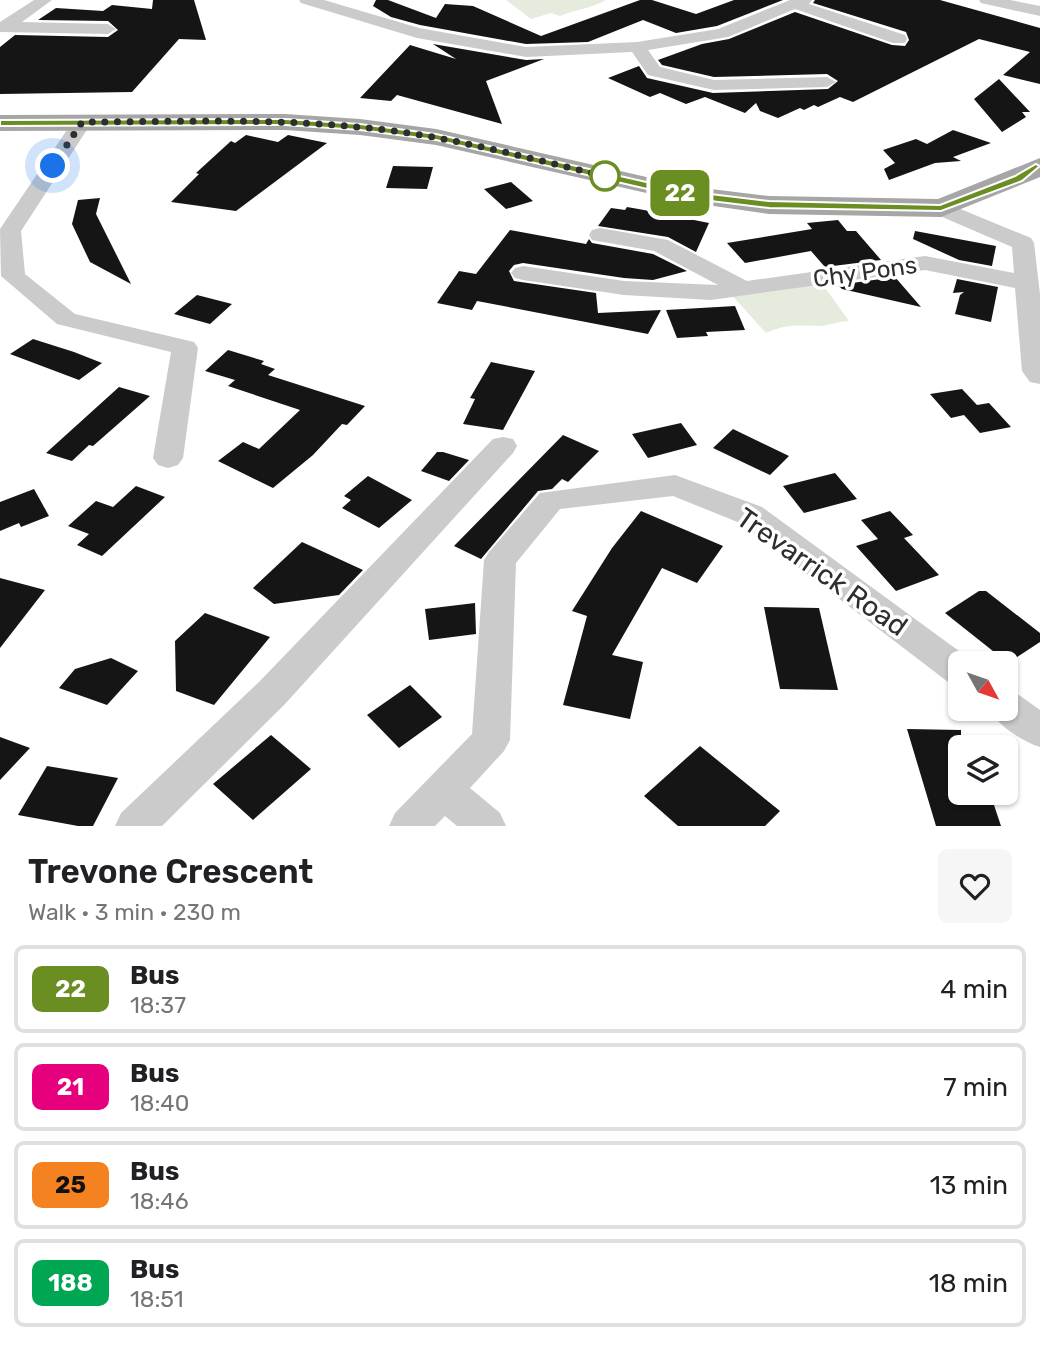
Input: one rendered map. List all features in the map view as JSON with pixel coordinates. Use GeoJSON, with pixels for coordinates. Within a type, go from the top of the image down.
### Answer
{"type":"FeatureCollection","features":[{"type":"Feature","properties":{"kind":"main road"},"geometry":{"type":"LineString","coordinates":[[0,123],[285,122],[360,127],[436,137],[686,194],[769,205],[941,208],[1018,178],[1040,166]]}},
{"type":"Feature","properties":{"kind":"street"},"geometry":{"type":"LineString","coordinates":[[2,27],[44,0]]}},
{"type":"Feature","properties":{"kind":"street"},"geometry":{"type":"LineString","coordinates":[[307,0],[335,3],[417,33],[527,52],[637,47],[722,33],[799,2],[899,39]]}},
{"type":"Feature","properties":{"kind":"street"},"geometry":{"type":"LineString","coordinates":[[987,0],[1040,11]]}},
{"type":"Feature","properties":{"kind":"street"},"geometry":{"type":"LineString","coordinates":[[2,27],[108,29]]}},
{"type":"Feature","properties":{"kind":"street"},"geometry":{"type":"LineString","coordinates":[[637,47],[654,71],[713,85],[827,82]]}},
{"type":"Feature","properties":{"kind":"street"},"geometry":{"type":"LineString","coordinates":[[82,122],[5,231],[13,276],[66,319],[185,348],[168,458]]}},
{"type":"Feature","properties":{"kind":"street"},"geometry":{"type":"LineString","coordinates":[[941,208],[1023,243],[1035,371],[1040,376]]}},
{"type":"Feature","properties":{"kind":"street"},"geometry":{"type":"LineString","coordinates":[[600,235],[660,245],[744,289]]}},
{"type":"Feature","properties":{"kind":"street","name":"Chy Pons"},"geometry":{"type":"LineString","coordinates":[[523,272],[624,288],[711,293],[925,263],[1026,283]]}},
{"type":"Feature","properties":{"kind":"street"},"geometry":{"type":"LineString","coordinates":[[135,826],[272,693],[503,446]]}},
{"type":"Feature","properties":{"kind":"street","name":"Trevarrick Road"},"geometry":{"type":"LineString","coordinates":[[409,826],[491,740],[500,560],[551,500],[675,485],[751,515],[948,662]]}},
{"type":"Feature","properties":{"kind":"street"},"geometry":{"type":"LineString","coordinates":[[1018,715],[1040,731]]}},
{"type":"Feature","properties":{"kind":"street"},"geometry":{"type":"LineString","coordinates":[[443,790],[485,826]]}},
{"type":"Feature","properties":{"kind":"shaded area"},"geometry":{"type":"Polygon","coordinates":[[[506,0],[606,0],[560,16],[551,13],[531,19],[506,0]]]}},
{"type":"Feature","properties":{"kind":"shaded area"},"geometry":{"type":"Polygon","coordinates":[[[818,278],[849,321],[821,326],[787,326],[766,333],[728,291],[818,278]]]}},
{"type":"Feature","properties":{"kind":"building"},"geometry":{"type":"Polygon","coordinates":[[[153,0],[194,0],[206,40],[179,39],[132,92],[0,94],[0,47],[15,35],[108,37],[118,30],[108,21],[38,20],[56,8],[103,11],[112,5],[152,9],[153,0]]]}},
{"type":"Feature","properties":{"kind":"building"},"geometry":{"type":"Polygon","coordinates":[[[376,0],[388,0],[436,18],[445,4],[473,6],[541,36],[640,0],[652,0],[696,14],[734,0],[783,0],[717,26],[676,33],[643,20],[588,42],[526,44],[420,25],[391,17],[373,6],[376,0]]]}},
{"type":"Feature","properties":{"kind":"building"},"geometry":{"type":"Polygon","coordinates":[[[815,0],[940,0],[1040,28],[1040,84],[1003,75],[1030,52],[979,39],[853,102],[840,97],[818,107],[814,105],[804,110],[800,108],[778,118],[760,111],[756,103],[745,113],[705,97],[686,104],[660,93],[650,97],[608,78],[639,66],[647,78],[713,93],[828,89],[838,81],[827,74],[714,77],[662,65],[658,60],[702,44],[729,39],[795,12],[892,45],[905,46],[909,40],[906,32],[813,3],[815,0]]]}},
{"type":"Feature","properties":{"kind":"building"},"geometry":{"type":"Polygon","coordinates":[[[433,44],[526,60],[544,59],[486,81],[502,124],[397,95],[391,101],[360,98],[410,45],[456,59],[433,44]]]}},
{"type":"Feature","properties":{"kind":"building"},"geometry":{"type":"Polygon","coordinates":[[[999,79],[1030,112],[1022,112],[1026,117],[1002,132],[974,99],[999,79]]]}},
{"type":"Feature","properties":{"kind":"building"},"geometry":{"type":"Polygon","coordinates":[[[953,130],[991,143],[953,157],[961,161],[935,163],[889,180],[884,169],[895,163],[883,150],[916,139],[927,144],[953,130]]]}},
{"type":"Feature","properties":{"kind":"building"},"geometry":{"type":"Polygon","coordinates":[[[246,135],[278,142],[288,135],[327,143],[236,211],[171,202],[199,174],[196,173],[231,141],[235,143],[246,135]]]}},
{"type":"Feature","properties":{"kind":"building"},"geometry":{"type":"Polygon","coordinates":[[[393,166],[433,167],[427,189],[386,188],[393,166]]]}},
{"type":"Feature","properties":{"kind":"building"},"geometry":{"type":"Polygon","coordinates":[[[511,182],[533,201],[506,209],[484,189],[511,182]]]}},
{"type":"Feature","properties":{"kind":"building"},"geometry":{"type":"Polygon","coordinates":[[[100,198],[96,214],[131,284],[90,262],[72,224],[78,200],[100,198]]]}},
{"type":"Feature","properties":{"kind":"building"},"geometry":{"type":"Polygon","coordinates":[[[627,207],[709,223],[696,252],[668,237],[598,226],[611,208],[625,210],[627,207]]]}},
{"type":"Feature","properties":{"kind":"building"},"geometry":{"type":"Polygon","coordinates":[[[838,220],[847,231],[856,231],[881,260],[825,267],[811,251],[745,263],[727,243],[812,229],[807,223],[838,220]]]}},
{"type":"Feature","properties":{"kind":"building"},"geometry":{"type":"Polygon","coordinates":[[[510,230],[586,244],[589,239],[592,243],[653,254],[687,271],[653,280],[523,263],[514,265],[509,271],[514,281],[596,293],[598,313],[661,310],[648,334],[477,301],[472,310],[437,303],[459,271],[476,274],[510,230]]]}},
{"type":"Feature","properties":{"kind":"building"},"geometry":{"type":"Polygon","coordinates":[[[915,231],[996,246],[992,266],[959,260],[913,239],[915,231]]]}},
{"type":"Feature","properties":{"kind":"building"},"geometry":{"type":"Polygon","coordinates":[[[895,277],[921,307],[842,289],[838,285],[895,277]]]}},
{"type":"Feature","properties":{"kind":"building"},"geometry":{"type":"Polygon","coordinates":[[[957,279],[998,287],[991,322],[955,314],[960,295],[964,292],[953,293],[957,279]]]}},
{"type":"Feature","properties":{"kind":"building"},"geometry":{"type":"Polygon","coordinates":[[[197,295],[232,304],[210,324],[174,314],[197,295]]]}},
{"type":"Feature","properties":{"kind":"building"},"geometry":{"type":"Polygon","coordinates":[[[735,306],[745,330],[706,332],[708,336],[677,338],[666,310],[735,306]]]}},
{"type":"Feature","properties":{"kind":"building"},"geometry":{"type":"Polygon","coordinates":[[[33,339],[102,363],[79,380],[10,354],[33,339]]]}},
{"type":"Feature","properties":{"kind":"building"},"geometry":{"type":"Polygon","coordinates":[[[228,350],[264,361],[261,364],[275,369],[268,375],[365,406],[347,425],[342,424],[313,455],[273,488],[218,461],[243,442],[259,449],[300,410],[228,386],[235,380],[205,371],[228,350]]]}},
{"type":"Feature","properties":{"kind":"building"},"geometry":{"type":"Polygon","coordinates":[[[491,362],[535,371],[503,430],[463,424],[475,399],[470,398],[491,362]]]}},
{"type":"Feature","properties":{"kind":"building"},"geometry":{"type":"Polygon","coordinates":[[[119,387],[150,396],[72,461],[46,453],[119,387]]]}},
{"type":"Feature","properties":{"kind":"building"},"geometry":{"type":"Polygon","coordinates":[[[962,389],[977,405],[989,403],[1011,427],[980,433],[964,415],[951,418],[930,394],[962,389]]]}},
{"type":"Feature","properties":{"kind":"building"},"geometry":{"type":"Polygon","coordinates":[[[681,423],[697,445],[648,458],[632,434],[681,423]]]}},
{"type":"Feature","properties":{"kind":"building"},"geometry":{"type":"Polygon","coordinates":[[[733,429],[789,456],[770,475],[713,448],[733,429]]]}},
{"type":"Feature","properties":{"kind":"building"},"geometry":{"type":"Polygon","coordinates":[[[563,435],[599,451],[568,482],[562,479],[552,489],[538,491],[481,559],[454,546],[563,435]]]}},
{"type":"Feature","properties":{"kind":"building"},"geometry":{"type":"Polygon","coordinates":[[[437,452],[469,460],[449,481],[421,471],[437,452]]]}},
{"type":"Feature","properties":{"kind":"building"},"geometry":{"type":"Polygon","coordinates":[[[835,473],[857,499],[804,513],[783,486],[835,473]]]}},
{"type":"Feature","properties":{"kind":"building"},"geometry":{"type":"Polygon","coordinates":[[[368,476],[412,500],[379,528],[342,508],[351,500],[344,496],[368,476]]]}},
{"type":"Feature","properties":{"kind":"building"},"geometry":{"type":"Polygon","coordinates":[[[136,486],[165,497],[102,556],[77,545],[89,534],[68,526],[96,501],[113,507],[136,486]]]}},
{"type":"Feature","properties":{"kind":"building"},"geometry":{"type":"Polygon","coordinates":[[[34,489],[49,516],[21,527],[19,523],[0,531],[0,502],[34,489]]]}},
{"type":"Feature","properties":{"kind":"building"},"geometry":{"type":"Polygon","coordinates":[[[641,511],[723,546],[697,583],[662,568],[612,655],[643,662],[630,719],[563,705],[587,616],[572,611],[612,548],[641,511]]]}},
{"type":"Feature","properties":{"kind":"building"},"geometry":{"type":"Polygon","coordinates":[[[890,511],[913,535],[904,538],[939,575],[896,591],[856,546],[878,539],[861,520],[890,511]]]}},
{"type":"Feature","properties":{"kind":"building"},"geometry":{"type":"Polygon","coordinates":[[[302,542],[363,570],[339,595],[274,604],[253,588],[302,542]]]}},
{"type":"Feature","properties":{"kind":"building"},"geometry":{"type":"Polygon","coordinates":[[[0,578],[45,590],[0,648],[0,578]]]}},
{"type":"Feature","properties":{"kind":"building"},"geometry":{"type":"Polygon","coordinates":[[[979,591],[986,591],[1040,633],[1040,642],[1018,656],[1018,651],[993,651],[945,613],[979,591]]]}},
{"type":"Feature","properties":{"kind":"building"},"geometry":{"type":"Polygon","coordinates":[[[475,603],[476,634],[429,640],[425,609],[475,603]]]}},
{"type":"Feature","properties":{"kind":"building"},"geometry":{"type":"Polygon","coordinates":[[[764,607],[819,608],[838,690],[780,689],[764,607]]]}},
{"type":"Feature","properties":{"kind":"building"},"geometry":{"type":"Polygon","coordinates":[[[205,613],[270,637],[214,705],[176,691],[175,641],[205,613]]]}},
{"type":"Feature","properties":{"kind":"building"},"geometry":{"type":"Polygon","coordinates":[[[111,658],[138,671],[107,705],[59,688],[75,669],[111,658]]]}},
{"type":"Feature","properties":{"kind":"building"},"geometry":{"type":"Polygon","coordinates":[[[410,685],[442,717],[399,748],[367,715],[410,685]]]}},
{"type":"Feature","properties":{"kind":"building"},"geometry":{"type":"Polygon","coordinates":[[[907,729],[961,730],[961,735],[948,735],[948,805],[994,805],[1001,826],[936,826],[907,729]]]}},
{"type":"Feature","properties":{"kind":"building"},"geometry":{"type":"Polygon","coordinates":[[[271,735],[311,769],[253,820],[213,784],[271,735]]]}},
{"type":"Feature","properties":{"kind":"building"},"geometry":{"type":"Polygon","coordinates":[[[0,737],[30,748],[0,780],[0,737]]]}},
{"type":"Feature","properties":{"kind":"building"},"geometry":{"type":"Polygon","coordinates":[[[700,746],[780,811],[765,826],[678,826],[644,796],[700,746]]]}},
{"type":"Feature","properties":{"kind":"building"},"geometry":{"type":"Polygon","coordinates":[[[47,766],[118,778],[93,826],[78,826],[18,815],[47,766]]]}},
{"type":"Feature","properties":{"kind":"bus line","name":"22"},"geometry":{"type":"LineString","coordinates":[[0,123],[285,122],[360,127],[436,137],[686,194],[769,205],[941,208],[1018,178],[1040,166]]}},
{"type":"Feature","properties":{"kind":"route"},"geometry":{"type":"LineString","coordinates":[[53,166],[82,122],[285,122],[360,127],[436,137],[609,177],[605,176]]}}]}
